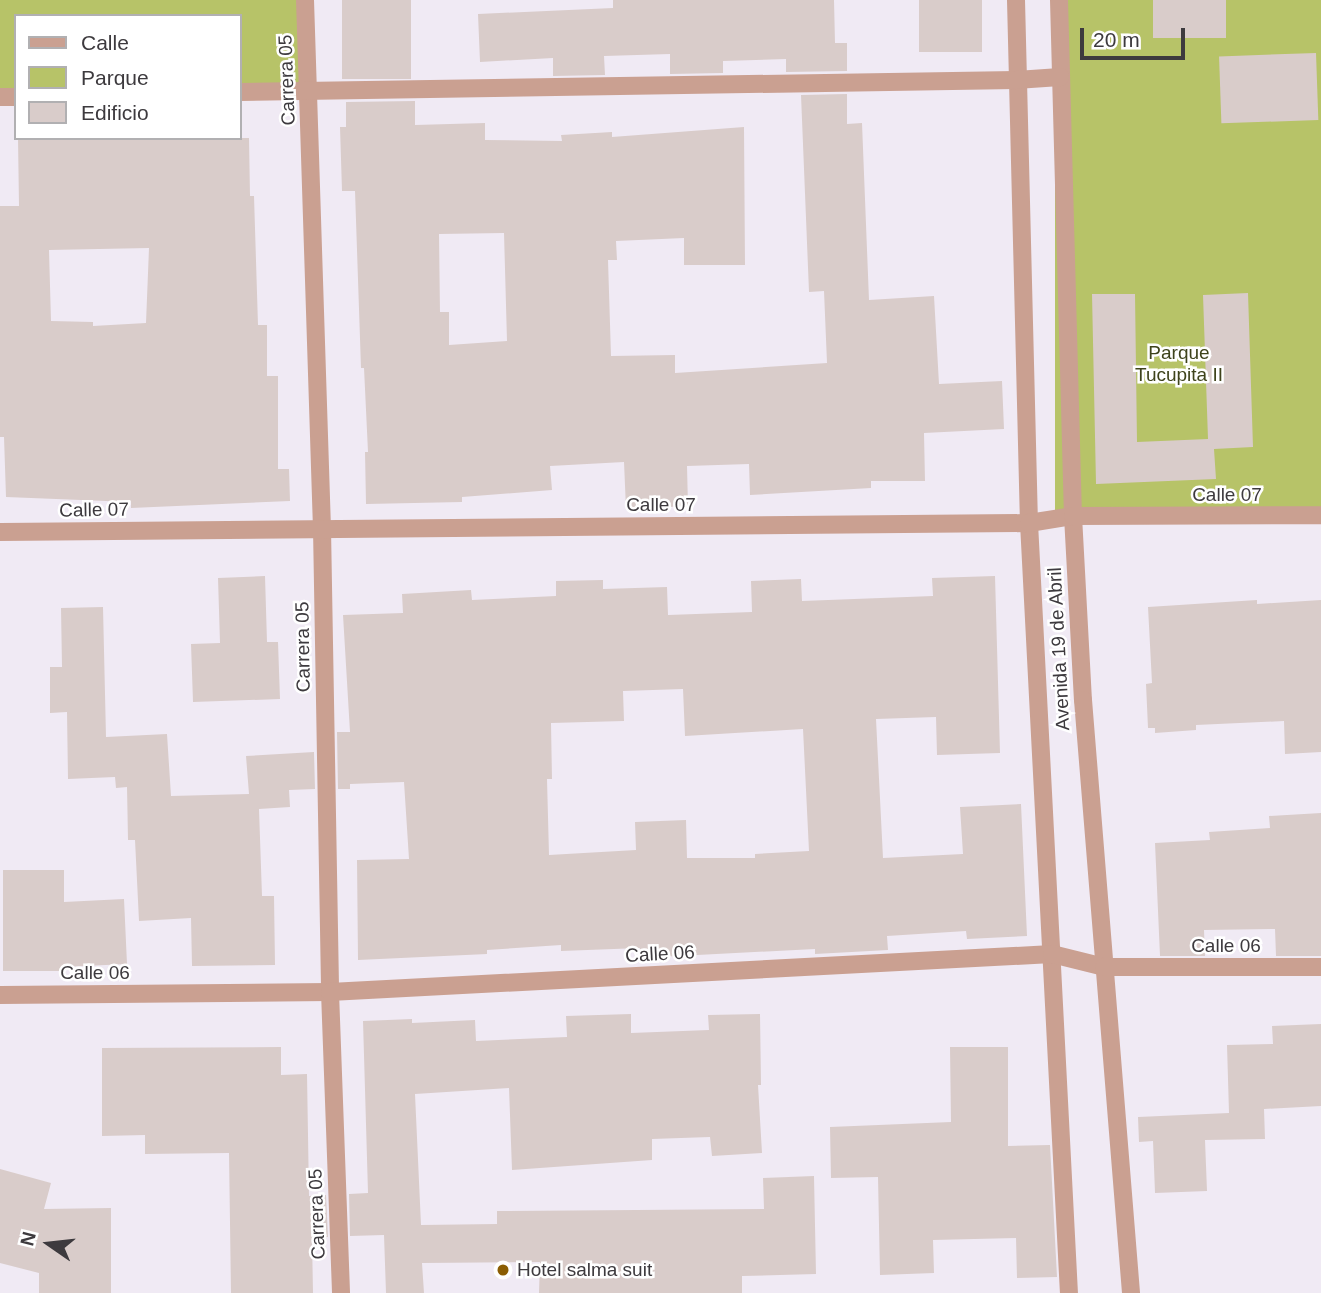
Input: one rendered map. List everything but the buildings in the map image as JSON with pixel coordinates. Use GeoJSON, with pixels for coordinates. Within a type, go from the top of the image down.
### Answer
{"type":"FeatureCollection","features":[{"type":"Feature","properties":{"kind":"street","name":"Carrera 05"},"geometry":{"type":"LineString","coordinates":[[305,0],[322,528],[330,992],[341,1293]]}},
{"type":"Feature","properties":{"kind":"street","name":"Avenida 19 de Abril"},"geometry":{"type":"LineString","coordinates":[[1016,0],[1029,523],[1069,1293]]}},
{"type":"Feature","properties":{"kind":"street","name":"Avenida 19 de Abril"},"geometry":{"type":"LineString","coordinates":[[1059,0],[1073,516],[1083,700],[1131,1293]]}},
{"type":"Feature","properties":{"kind":"street"},"geometry":{"type":"LineString","coordinates":[[242,92],[1016,80],[1060,77]]}},
{"type":"Feature","properties":{"kind":"street","name":"Calle 07"},"geometry":{"type":"LineString","coordinates":[[0,532],[1029,523],[1073,516],[1321,515]]}},
{"type":"Feature","properties":{"kind":"street","name":"Calle 06"},"geometry":{"type":"LineString","coordinates":[[0,995],[330,992],[1052,954],[1104,967],[1321,967]]}},
{"type":"Feature","properties":{"kind":"green space"},"geometry":{"type":"Polygon","coordinates":[[[0,0],[305,0],[308,91],[242,92],[242,14],[14,14],[14,97],[0,97],[0,0]]]}},
{"type":"Feature","properties":{"kind":"green space","name":"Parque Tucupita II"},"geometry":{"type":"Polygon","coordinates":[[[1055,0],[1321,0],[1321,524],[1055,524],[1055,0]]]}},
{"type":"Feature","properties":{"kind":"place","name":"Hotel salma suit"},"geometry":{"type":"Point","coordinates":[503,1270]}}]}
